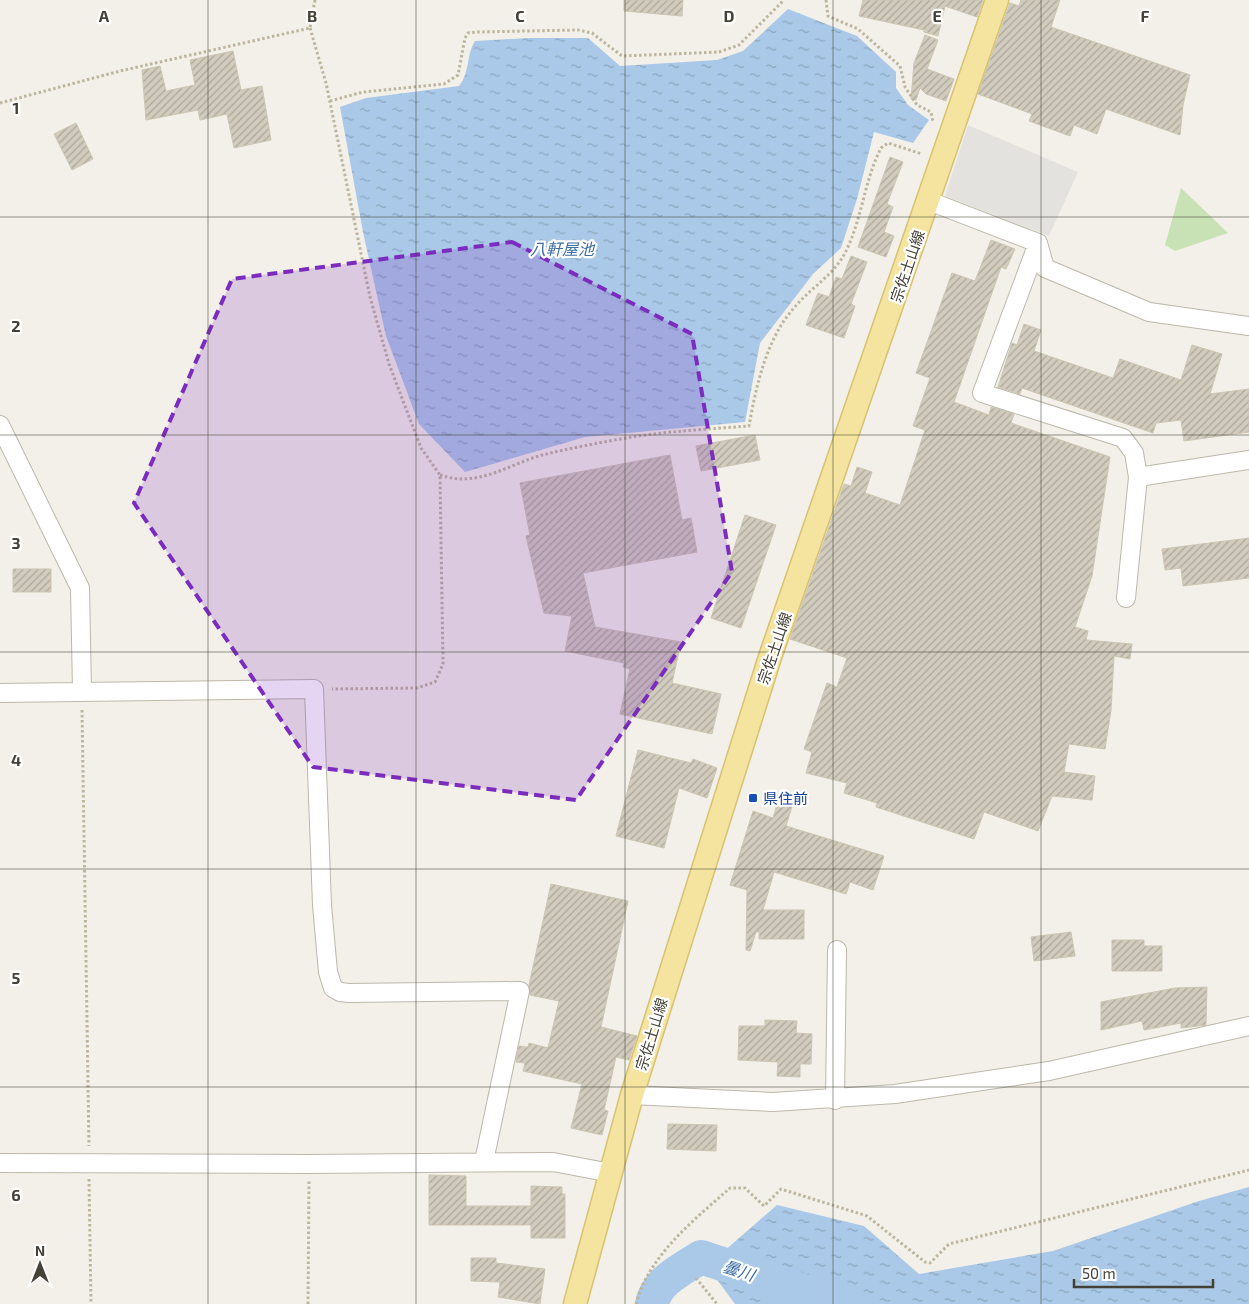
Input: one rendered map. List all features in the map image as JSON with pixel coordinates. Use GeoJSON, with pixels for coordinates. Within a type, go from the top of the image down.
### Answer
{"type":"FeatureCollection","features":[{"type":"Feature","properties":{"kind":"main road","name":"宗佐土山線"},"geometry":{"type":"LineString","coordinates":[[575,1304],[632,1095],[770,657],[997,0]]}},
{"type":"Feature","properties":{"kind":"street"},"geometry":{"type":"LineString","coordinates":[[929,201],[1038,244]]}},
{"type":"Feature","properties":{"kind":"street"},"geometry":{"type":"LineString","coordinates":[[1038,244],[1045,268],[1149,312],[1249,326]]}},
{"type":"Feature","properties":{"kind":"street"},"geometry":{"type":"LineString","coordinates":[[1038,244],[982,393],[1123,438],[1134,453],[1138,477],[1126,598]]}},
{"type":"Feature","properties":{"kind":"street"},"geometry":{"type":"LineString","coordinates":[[0,425],[80,588],[82,691]]}},
{"type":"Feature","properties":{"kind":"street"},"geometry":{"type":"LineString","coordinates":[[1138,477],[1249,460]]}},
{"type":"Feature","properties":{"kind":"street"},"geometry":{"type":"LineString","coordinates":[[0,693],[314,689],[322,905],[328,972],[333,988],[340,992],[349,993],[520,991],[484,1161]]}},
{"type":"Feature","properties":{"kind":"street"},"geometry":{"type":"LineString","coordinates":[[835,1100],[837,950]]}},
{"type":"Feature","properties":{"kind":"street"},"geometry":{"type":"LineString","coordinates":[[632,1095],[773,1102],[835,1100],[944,1089],[1049,1071],[1249,1026]]}},
{"type":"Feature","properties":{"kind":"street"},"geometry":{"type":"LineString","coordinates":[[0,1163],[309,1164],[484,1161],[553,1162],[611,1173]]}},
{"type":"Feature","properties":{"kind":"path"},"geometry":{"type":"LineString","coordinates":[[314,689],[417,688],[435,682],[443,664],[440,475],[421,448],[389,364],[370,297],[330,101],[310,28],[315,0]]}},
{"type":"Feature","properties":{"kind":"path"},"geometry":{"type":"LineString","coordinates":[[330,101],[363,92],[444,84],[458,75],[465,38],[468,33],[578,30],[592,33],[622,56],[719,52],[739,45],[784,0]]}},
{"type":"Feature","properties":{"kind":"path"},"geometry":{"type":"LineString","coordinates":[[826,0],[828,16],[858,29],[900,66],[905,86],[917,105],[931,112],[933,127]]}},
{"type":"Feature","properties":{"kind":"path"},"geometry":{"type":"LineString","coordinates":[[0,104],[120,72],[310,28]]}},
{"type":"Feature","properties":{"kind":"path"},"geometry":{"type":"LineString","coordinates":[[440,475],[454,480],[471,480],[500,472],[540,456],[632,437],[749,426],[755,393],[780,327],[793,309],[825,279],[844,254],[881,148],[888,143],[924,155],[926,149]]}},
{"type":"Feature","properties":{"kind":"path"},"geometry":{"type":"LineString","coordinates":[[82,691],[91,1304]]}},
{"type":"Feature","properties":{"kind":"path"},"geometry":{"type":"LineString","coordinates":[[308,1304],[309,1164]]}},
{"type":"Feature","properties":{"kind":"path"},"geometry":{"type":"LineString","coordinates":[[636,1304],[640,1287],[656,1262],[685,1228],[730,1188],[745,1188],[764,1206],[781,1189],[867,1216],[924,1262],[930,1263],[949,1244],[1249,1170]]}},
{"type":"Feature","properties":{"kind":"path"},"geometry":{"type":"LineString","coordinates":[[696,1278],[717,1304]]}},
{"type":"Feature","properties":{"kind":"highlighted area"},"geometry":{"type":"Polygon","coordinates":[[[512,242],[692,334],[732,572],[576,800],[313,767],[134,503],[232,279],[512,242]]]}},
{"type":"Feature","properties":{"kind":"green space"},"geometry":{"type":"Polygon","coordinates":[[[1181,188],[1228,233],[1175,251],[1165,245],[1181,188]]]}},
{"type":"Feature","properties":{"kind":"shaded area"},"geometry":{"type":"Polygon","coordinates":[[[968,125],[1078,172],[1049,236],[945,196],[968,125]]]}},
{"type":"Feature","properties":{"kind":"water","name":"八軒屋池"},"geometry":{"type":"Polygon","coordinates":[[[788,9],[857,36],[896,72],[896,88],[908,105],[929,120],[913,143],[874,132],[857,199],[841,248],[813,274],[760,343],[745,422],[585,437],[465,472],[419,424],[386,336],[363,232],[340,107],[366,98],[459,86],[465,75],[470,52],[475,41],[529,38],[588,38],[620,66],[717,60],[743,51],[788,9]]]}},
{"type":"Feature","properties":{"kind":"water"},"geometry":{"type":"Polygon","coordinates":[[[1249,1187],[1249,1304],[735,1304],[707,1266],[777,1205],[864,1226],[919,1274],[1053,1251],[1199,1201],[1249,1187]]]}},
{"type":"Feature","properties":{"kind":"building"},"geometry":{"type":"Polygon","coordinates":[[[624,0],[683,0],[682,16],[624,11],[624,0]]]}},
{"type":"Feature","properties":{"kind":"building"},"geometry":{"type":"Polygon","coordinates":[[[863,0],[983,0],[977,17],[945,6],[938,36],[924,32],[924,30],[859,16],[863,0]]]}},
{"type":"Feature","properties":{"kind":"building"},"geometry":{"type":"Polygon","coordinates":[[[1021,0],[1060,0],[1051,27],[1190,75],[1183,105],[1180,135],[1106,109],[1097,134],[1074,125],[1070,136],[1029,121],[1032,114],[978,94],[1010,3],[1019,6],[1021,0]]]}},
{"type":"Feature","properties":{"kind":"building"},"geometry":{"type":"Polygon","coordinates":[[[925,35],[938,40],[927,69],[954,79],[946,101],[926,94],[920,88],[916,100],[911,99],[914,63],[925,35]]]}},
{"type":"Feature","properties":{"kind":"building"},"geometry":{"type":"Polygon","coordinates":[[[233,51],[241,90],[262,86],[271,140],[234,148],[227,114],[200,120],[198,110],[146,120],[142,70],[160,66],[166,91],[195,85],[190,60],[233,51]]]}},
{"type":"Feature","properties":{"kind":"building"},"geometry":{"type":"Polygon","coordinates":[[[76,123],[93,159],[72,170],[54,134],[76,123]]]}},
{"type":"Feature","properties":{"kind":"building"},"geometry":{"type":"Polygon","coordinates":[[[890,157],[903,162],[887,204],[893,207],[884,232],[894,236],[886,257],[858,247],[890,157]]]}},
{"type":"Feature","properties":{"kind":"building"},"geometry":{"type":"Polygon","coordinates":[[[991,240],[1015,249],[1006,269],[1001,267],[954,402],[989,415],[991,407],[1014,414],[1011,423],[1110,457],[1092,576],[1075,627],[1088,631],[1086,640],[1132,644],[1130,659],[1114,656],[1111,710],[1105,749],[1069,744],[1064,772],[1095,776],[1092,800],[1052,796],[1038,831],[984,812],[974,839],[876,807],[877,803],[844,793],[847,783],[806,773],[812,752],[804,749],[827,683],[837,687],[847,658],[790,639],[844,484],[851,486],[857,467],[872,472],[865,493],[900,505],[925,430],[913,426],[930,378],[916,373],[952,273],[975,281],[991,240]]]}},
{"type":"Feature","properties":{"kind":"building"},"geometry":{"type":"Polygon","coordinates":[[[851,256],[867,262],[851,304],[855,306],[844,338],[806,325],[818,293],[829,297],[836,277],[842,279],[851,256]]]}},
{"type":"Feature","properties":{"kind":"building"},"geometry":{"type":"Polygon","coordinates":[[[1024,324],[1041,330],[1034,351],[1113,378],[1120,359],[1181,380],[1192,345],[1222,354],[1210,394],[1249,389],[1249,432],[1184,441],[1181,420],[1156,423],[1153,433],[1022,388],[1020,394],[998,387],[1012,343],[1017,345],[1024,324]]]}},
{"type":"Feature","properties":{"kind":"building"},"geometry":{"type":"Polygon","coordinates":[[[755,435],[760,460],[701,471],[696,446],[755,435]]]}},
{"type":"Feature","properties":{"kind":"building"},"geometry":{"type":"Polygon","coordinates":[[[670,455],[682,520],[691,518],[697,552],[583,573],[595,627],[681,642],[672,683],[721,694],[712,734],[620,714],[630,669],[623,667],[624,663],[565,651],[572,616],[544,613],[526,536],[530,535],[520,483],[670,455]]]}},
{"type":"Feature","properties":{"kind":"building"},"geometry":{"type":"Polygon","coordinates":[[[745,515],[776,525],[741,628],[711,618],[745,515]]]}},
{"type":"Feature","properties":{"kind":"building"},"geometry":{"type":"Polygon","coordinates":[[[1249,538],[1249,578],[1183,586],[1181,568],[1165,570],[1162,549],[1249,538]]]}},
{"type":"Feature","properties":{"kind":"building"},"geometry":{"type":"Polygon","coordinates":[[[13,569],[51,569],[51,592],[13,592],[13,569]]]}},
{"type":"Feature","properties":{"kind":"building"},"geometry":{"type":"Polygon","coordinates":[[[638,750],[691,763],[693,759],[717,768],[707,798],[679,788],[664,848],[616,836],[638,750]]]}},
{"type":"Feature","properties":{"kind":"building"},"geometry":{"type":"Polygon","coordinates":[[[779,798],[793,803],[786,826],[884,856],[873,890],[850,882],[846,894],[774,872],[763,910],[804,910],[804,939],[759,939],[759,932],[756,932],[750,951],[746,950],[747,890],[730,885],[753,811],[773,818],[779,798]]]}},
{"type":"Feature","properties":{"kind":"building"},"geometry":{"type":"Polygon","coordinates":[[[551,884],[628,901],[601,1027],[637,1036],[629,1060],[616,1057],[604,1110],[608,1111],[602,1135],[571,1128],[582,1084],[523,1071],[525,1063],[516,1062],[519,1046],[528,1047],[529,1043],[548,1048],[559,1001],[530,995],[529,985],[551,884]]]}},
{"type":"Feature","properties":{"kind":"building"},"geometry":{"type":"Polygon","coordinates":[[[1071,932],[1075,956],[1034,961],[1031,937],[1071,932]]]}},
{"type":"Feature","properties":{"kind":"building"},"geometry":{"type":"Polygon","coordinates":[[[1112,940],[1144,940],[1144,946],[1162,946],[1162,971],[1112,971],[1112,940]]]}},
{"type":"Feature","properties":{"kind":"building"},"geometry":{"type":"Polygon","coordinates":[[[1207,987],[1206,1025],[1181,1028],[1181,1023],[1144,1030],[1142,1021],[1101,1030],[1101,1002],[1175,988],[1207,987]]]}},
{"type":"Feature","properties":{"kind":"building"},"geometry":{"type":"Polygon","coordinates":[[[765,1020],[797,1021],[796,1033],[812,1034],[811,1064],[800,1064],[800,1077],[777,1076],[778,1062],[738,1060],[739,1026],[765,1026],[765,1020]]]}},
{"type":"Feature","properties":{"kind":"building"},"geometry":{"type":"Polygon","coordinates":[[[668,1124],[717,1125],[716,1151],[667,1149],[668,1124]]]}},
{"type":"Feature","properties":{"kind":"building"},"geometry":{"type":"Polygon","coordinates":[[[429,1175],[466,1176],[466,1206],[531,1206],[531,1186],[562,1187],[562,1194],[565,1194],[565,1238],[531,1238],[531,1225],[429,1225],[429,1175]]]}},
{"type":"Feature","properties":{"kind":"building"},"geometry":{"type":"Polygon","coordinates":[[[471,1258],[496,1258],[496,1263],[545,1269],[540,1304],[498,1297],[500,1282],[471,1281],[471,1258]]]}},
{"type":"Feature","properties":{"kind":"waterway","name":"曇川"},"geometry":{"type":"LineString","coordinates":[[652,1304],[659,1289],[671,1276],[701,1257],[843,1304]]}},
{"type":"Feature","properties":{"kind":"place","name":"県住前"},"geometry":{"type":"Point","coordinates":[753,798]}}]}
